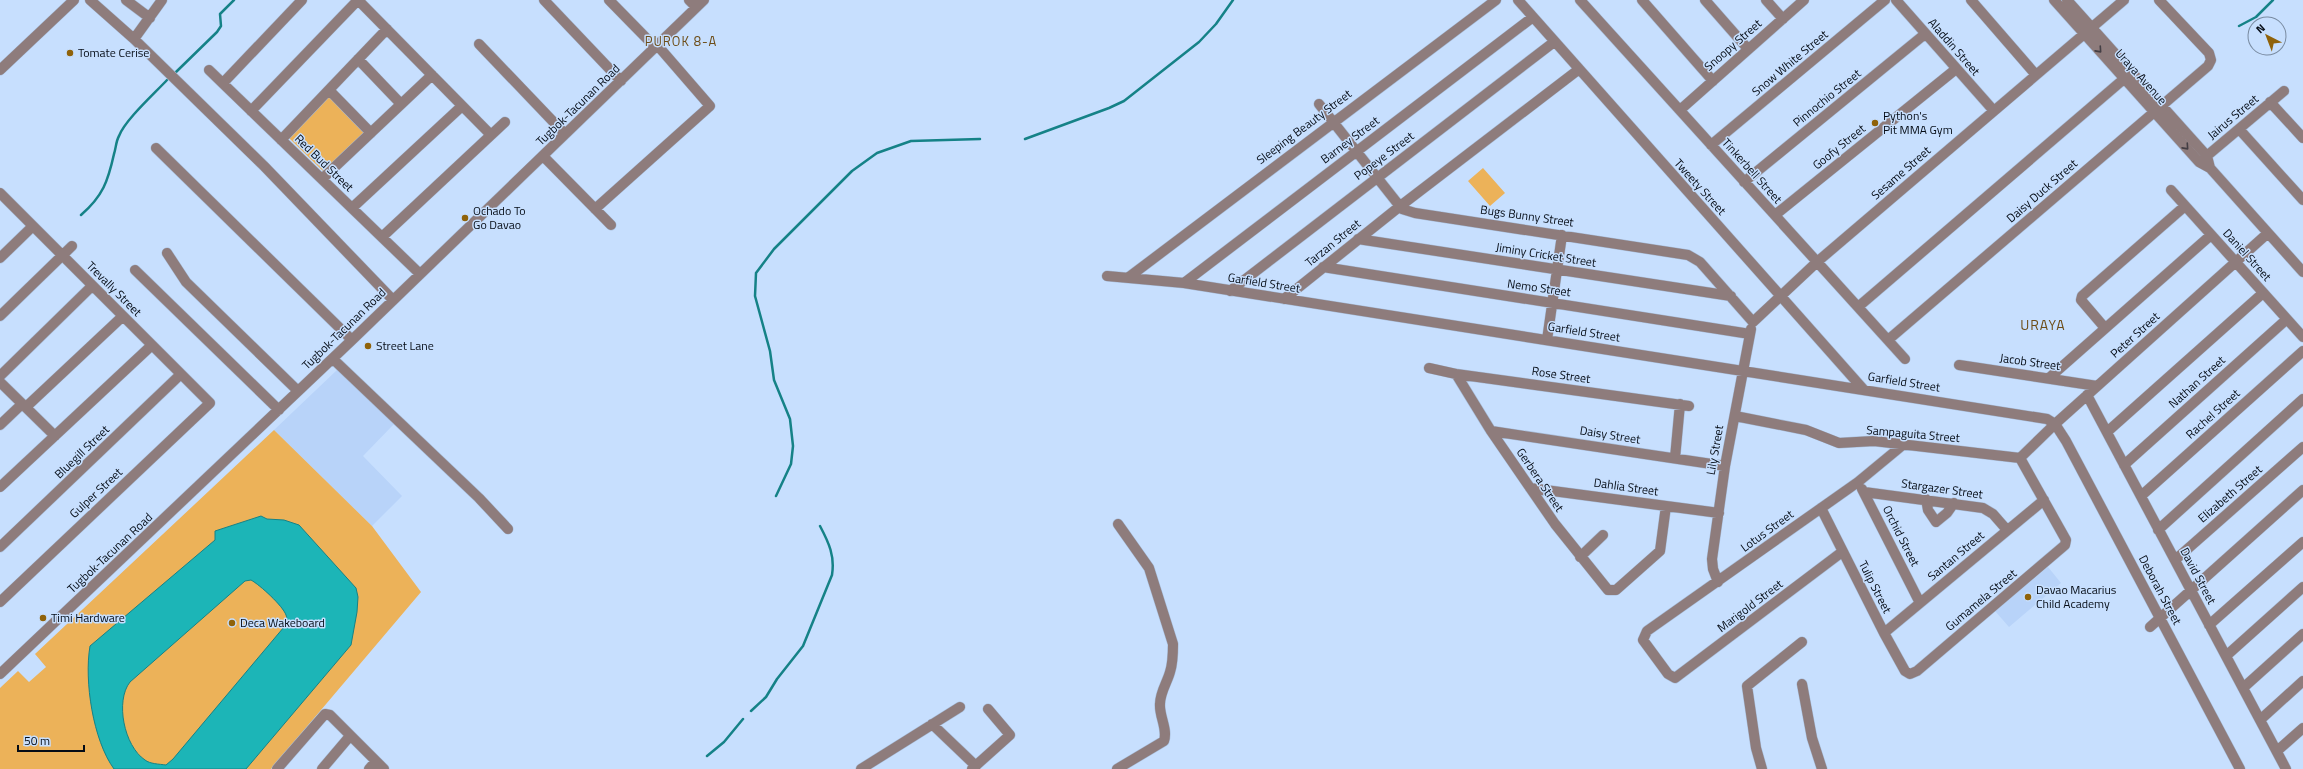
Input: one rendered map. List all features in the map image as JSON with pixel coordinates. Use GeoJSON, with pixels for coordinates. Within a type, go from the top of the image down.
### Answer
{"type":"FeatureCollection","features":[{"type":"Feature","properties":{"kind":"street"},"geometry":{"type":"LineString","coordinates":[[0,70],[74,0]]}},
{"type":"Feature","properties":{"kind":"street"},"geometry":{"type":"LineString","coordinates":[[90,0],[134,38],[264,166],[393,300]]}},
{"type":"Feature","properties":{"kind":"street"},"geometry":{"type":"LineString","coordinates":[[126,0],[150,18]]}},
{"type":"Feature","properties":{"kind":"street"},"geometry":{"type":"LineString","coordinates":[[134,38],[162,0]]}},
{"type":"Feature","properties":{"kind":"street"},"geometry":{"type":"LineString","coordinates":[[222,83],[302,0]]}},
{"type":"Feature","properties":{"kind":"street"},"geometry":{"type":"LineString","coordinates":[[251,111],[358,0],[491,135]]}},
{"type":"Feature","properties":{"kind":"street"},"geometry":{"type":"LineString","coordinates":[[544,0],[621,81]]}},
{"type":"Feature","properties":{"kind":"street"},"geometry":{"type":"LineString","coordinates":[[595,209],[710,106],[657,47],[609,0]]}},
{"type":"Feature","properties":{"kind":"street"},"geometry":{"type":"LineString","coordinates":[[689,0],[700,4]]}},
{"type":"Feature","properties":{"kind":"street","name":"Sleeping Beauty Street"},"geometry":{"type":"LineString","coordinates":[[1129,277],[1496,0]]}},
{"type":"Feature","properties":{"kind":"street","name":"Tweety Street"},"geometry":{"type":"LineString","coordinates":[[1518,0],[1578,70],[1864,390]]}},
{"type":"Feature","properties":{"kind":"street"},"geometry":{"type":"LineString","coordinates":[[1642,0],[1713,81]]}},
{"type":"Feature","properties":{"kind":"street"},"geometry":{"type":"LineString","coordinates":[[1705,0],[1748,49]]}},
{"type":"Feature","properties":{"kind":"street"},"geometry":{"type":"LineString","coordinates":[[1766,0],[1782,19]]}},
{"type":"Feature","properties":{"kind":"street","name":"Snoopy Street"},"geometry":{"type":"LineString","coordinates":[[1680,110],[1804,0]]}},
{"type":"Feature","properties":{"kind":"street","name":"Snow White Street"},"geometry":{"type":"LineString","coordinates":[[1712,145],[1885,0]]}},
{"type":"Feature","properties":{"kind":"street","name":"Aladdin Street"},"geometry":{"type":"LineString","coordinates":[[1896,0],[1994,111]]}},
{"type":"Feature","properties":{"kind":"street"},"geometry":{"type":"LineString","coordinates":[[1971,0],[2036,75]]}},
{"type":"Feature","properties":{"kind":"street","name":"Uraya Avenue"},"geometry":{"type":"LineString","coordinates":[[2054,0],[2088,30]]}},
{"type":"Feature","properties":{"kind":"street","name":"Uraya Avenue"},"geometry":{"type":"LineString","coordinates":[[2067,0],[2088,30],[2303,272]]}},
{"type":"Feature","properties":{"kind":"street","name":"Sesame Street"},"geometry":{"type":"LineString","coordinates":[[1753,322],[1817,262],[2124,0]]}},
{"type":"Feature","properties":{"kind":"street","name":"Daisy Duck Street"},"geometry":{"type":"LineString","coordinates":[[1888,340],[2208,66],[2211,60],[2209,53],[2160,0]]}},
{"type":"Feature","properties":{"kind":"street","name":"Tinkerbell Street"},"geometry":{"type":"LineString","coordinates":[[1585,2],[1744,182],[1905,359]]}},
{"type":"Feature","properties":{"kind":"street","name":"Tugbok-Tacunan Road"},"geometry":{"type":"LineString","coordinates":[[0,674],[298,392],[700,4]]}},
{"type":"Feature","properties":{"kind":"street","name":"Barney Street"},"geometry":{"type":"LineString","coordinates":[[1184,283],[1532,17]]}},
{"type":"Feature","properties":{"kind":"street"},"geometry":{"type":"LineString","coordinates":[[281,140],[387,29]]}},
{"type":"Feature","properties":{"kind":"street","name":"Pinnochio Street"},"geometry":{"type":"LineString","coordinates":[[1744,182],[1925,34]]}},
{"type":"Feature","properties":{"kind":"street","name":"Popeye Street"},"geometry":{"type":"LineString","coordinates":[[1230,290],[1554,42]]}},
{"type":"Feature","properties":{"kind":"street"},"geometry":{"type":"LineString","coordinates":[[479,44],[566,134]]}},
{"type":"Feature","properties":{"kind":"street"},"geometry":{"type":"LineString","coordinates":[[358,59],[402,104]]}},
{"type":"Feature","properties":{"kind":"street","name":"Goofy Street"},"geometry":{"type":"LineString","coordinates":[[1775,215],[1956,69]]}},
{"type":"Feature","properties":{"kind":"street","name":"Red Bud Street"},"geometry":{"type":"LineString","coordinates":[[209,70],[420,274]]}},
{"type":"Feature","properties":{"kind":"street"},"geometry":{"type":"LineString","coordinates":[[1319,104],[1398,207],[1578,70]]}},
{"type":"Feature","properties":{"kind":"street"},"geometry":{"type":"LineString","coordinates":[[322,180],[432,75]]}},
{"type":"Feature","properties":{"kind":"street"},"geometry":{"type":"LineString","coordinates":[[1858,307],[2128,76]]}},
{"type":"Feature","properties":{"kind":"street"},"geometry":{"type":"LineString","coordinates":[[329,90],[371,133]]}},
{"type":"Feature","properties":{"kind":"street","name":"Jairus Street"},"geometry":{"type":"LineString","coordinates":[[2203,159],[2284,91]]}},
{"type":"Feature","properties":{"kind":"street"},"geometry":{"type":"LineString","coordinates":[[2270,102],[2303,138]]}},
{"type":"Feature","properties":{"kind":"street"},"geometry":{"type":"LineString","coordinates":[[352,208],[462,106]]}},
{"type":"Feature","properties":{"kind":"street"},"geometry":{"type":"LineString","coordinates":[[382,237],[505,122]]}},
{"type":"Feature","properties":{"kind":"street"},"geometry":{"type":"LineString","coordinates":[[2239,128],[2303,200]]}},
{"type":"Feature","properties":{"kind":"street"},"geometry":{"type":"LineString","coordinates":[[156,148],[352,340]]}},
{"type":"Feature","properties":{"kind":"street"},"geometry":{"type":"LineString","coordinates":[[543,156],[611,225]]}},
{"type":"Feature","properties":{"kind":"street","name":"Daniel Street"},"geometry":{"type":"LineString","coordinates":[[2171,190],[2303,337]]}},
{"type":"Feature","properties":{"kind":"street","name":"Trevally Street"},"geometry":{"type":"LineString","coordinates":[[1,198],[33,226],[210,403]]}},
{"type":"Feature","properties":{"kind":"street"},"geometry":{"type":"LineString","coordinates":[[2106,328],[2082,300],[2082,296],[2185,206]]}},
{"type":"Feature","properties":{"kind":"street","name":"Bugs Bunny Street"},"geometry":{"type":"LineString","coordinates":[[1398,207],[1415,213],[1692,256],[1731,296],[1753,322]]}},
{"type":"Feature","properties":{"kind":"street","name":"Tarzan Street"},"geometry":{"type":"LineString","coordinates":[[1284,299],[1398,207]]}},
{"type":"Feature","properties":{"kind":"street"},"geometry":{"type":"LineString","coordinates":[[0,258],[33,226]]}},
{"type":"Feature","properties":{"kind":"street","name":"Peter Street"},"geometry":{"type":"LineString","coordinates":[[2020,458],[2055,424],[2268,233]]}},
{"type":"Feature","properties":{"kind":"street"},"geometry":{"type":"LineString","coordinates":[[1548,340],[1562,235]]}},
{"type":"Feature","properties":{"kind":"street"},"geometry":{"type":"LineString","coordinates":[[2050,378],[2211,235]]}},
{"type":"Feature","properties":{"kind":"street","name":"Jiminy Cricket Street"},"geometry":{"type":"LineString","coordinates":[[1358,239],[1731,296]]}},
{"type":"Feature","properties":{"kind":"street"},"geometry":{"type":"LineString","coordinates":[[0,316],[72,246]]}},
{"type":"Feature","properties":{"kind":"street"},"geometry":{"type":"LineString","coordinates":[[166,253],[186,282],[298,392]]}},
{"type":"Feature","properties":{"kind":"street","name":"Nemo Street"},"geometry":{"type":"LineString","coordinates":[[1323,267],[1750,334]]}},
{"type":"Feature","properties":{"kind":"street"},"geometry":{"type":"LineString","coordinates":[[135,270],[279,410]]}},
{"type":"Feature","properties":{"kind":"street","name":"Garfield Street"},"geometry":{"type":"LineString","coordinates":[[1107,276],[1184,283],[1743,370],[2043,417],[2055,424]]}},
{"type":"Feature","properties":{"kind":"street"},"geometry":{"type":"LineString","coordinates":[[0,376],[92,286]]}},
{"type":"Feature","properties":{"kind":"street"},"geometry":{"type":"LineString","coordinates":[[2107,432],[2263,293]]}},
{"type":"Feature","properties":{"kind":"street"},"geometry":{"type":"LineString","coordinates":[[0,425],[123,316]]}},
{"type":"Feature","properties":{"kind":"street","name":"Nathan Street"},"geometry":{"type":"LineString","coordinates":[[2124,465],[2287,320]]}},
{"type":"Feature","properties":{"kind":"street","name":"Lily Street"},"geometry":{"type":"LineString","coordinates":[[1718,582],[1713,569],[1712,559],[1725,466],[1753,322]]}},
{"type":"Feature","properties":{"kind":"street"},"geometry":{"type":"LineString","coordinates":[[0,487],[152,345]]}},
{"type":"Feature","properties":{"kind":"street","name":"Rachel Street"},"geometry":{"type":"LineString","coordinates":[[2140,496],[2303,351]]}},
{"type":"Feature","properties":{"kind":"street"},"geometry":{"type":"LineString","coordinates":[[332,358],[459,478],[508,529]]}},
{"type":"Feature","properties":{"kind":"street","name":"Jacob Street"},"geometry":{"type":"LineString","coordinates":[[1959,365],[2097,386]]}},
{"type":"Feature","properties":{"kind":"street","name":"Rose Street"},"geometry":{"type":"LineString","coordinates":[[1430,368],[1456,374],[1684,405],[1675,458]]}},
{"type":"Feature","properties":{"kind":"street","name":"Bluegill Street"},"geometry":{"type":"LineString","coordinates":[[0,547],[181,374]]}},
{"type":"Feature","properties":{"kind":"street","name":"Gerbera Street"},"geometry":{"type":"LineString","coordinates":[[1456,374],[1491,431],[1530,488],[1580,557],[1606,588],[1613,591],[1660,551],[1666,506]]}},
{"type":"Feature","properties":{"kind":"street"},"geometry":{"type":"LineString","coordinates":[[0,382],[55,436]]}},
{"type":"Feature","properties":{"kind":"street","name":"David Street"},"geometry":{"type":"LineString","coordinates":[[2087,395],[2286,769]]}},
{"type":"Feature","properties":{"kind":"street"},"geometry":{"type":"LineString","coordinates":[[2158,530],[2303,399]]}},
{"type":"Feature","properties":{"kind":"street","name":"Gulper Street"},"geometry":{"type":"LineString","coordinates":[[0,602],[210,403]]}},
{"type":"Feature","properties":{"kind":"street","name":"Sampaguita Street"},"geometry":{"type":"LineString","coordinates":[[1735,416],[1806,430],[1839,443],[1874,441],[2020,458]]}},
{"type":"Feature","properties":{"kind":"street","name":"Deborah Street"},"geometry":{"type":"LineString","coordinates":[[2055,424],[2066,441],[2240,769]]}},
{"type":"Feature","properties":{"kind":"street","name":"Daisy Street"},"geometry":{"type":"LineString","coordinates":[[1491,431],[1725,466]]}},
{"type":"Feature","properties":{"kind":"street","name":"Lotus Street"},"geometry":{"type":"LineString","coordinates":[[1643,637],[1647,631],[1858,482],[1904,444]]}},
{"type":"Feature","properties":{"kind":"street","name":"Elizabeth Street"},"geometry":{"type":"LineString","coordinates":[[2175,560],[2303,447]]}},
{"type":"Feature","properties":{"kind":"street"},"geometry":{"type":"LineString","coordinates":[[2020,458],[2044,500]]}},
{"type":"Feature","properties":{"kind":"street","name":"Orchid Street"},"geometry":{"type":"LineString","coordinates":[[1858,482],[1920,603]]}},
{"type":"Feature","properties":{"kind":"street","name":"Dahlia Street"},"geometry":{"type":"LineString","coordinates":[[1530,488],[1719,513]]}},
{"type":"Feature","properties":{"kind":"street"},"geometry":{"type":"LineString","coordinates":[[2150,626],[2303,490]]}},
{"type":"Feature","properties":{"kind":"street","name":"Stargazer Street"},"geometry":{"type":"LineString","coordinates":[[1864,492],[1926,499],[1988,509],[2007,530]]}},
{"type":"Feature","properties":{"kind":"street"},"geometry":{"type":"LineString","coordinates":[[1926,499],[1928,510],[1936,522]]}},
{"type":"Feature","properties":{"kind":"street","name":"Santan Street"},"geometry":{"type":"LineString","coordinates":[[1884,633],[2044,500]]}},
{"type":"Feature","properties":{"kind":"street","name":"Gumamela Street"},"geometry":{"type":"LineString","coordinates":[[1910,674],[1917,671],[2066,544],[2066,540],[2044,500]]}},
{"type":"Feature","properties":{"kind":"street"},"geometry":{"type":"LineString","coordinates":[[1934,532],[1936,522],[1948,513],[1954,503]]}},
{"type":"Feature","properties":{"kind":"street","name":"Tulip Street"},"geometry":{"type":"LineString","coordinates":[[1821,508],[1884,633],[1905,671],[1910,674]]}},
{"type":"Feature","properties":{"kind":"street"},"geometry":{"type":"LineString","coordinates":[[1117,769],[1164,741],[1165,731],[1161,715],[1160,697],[1171,671],[1173,644],[1149,568],[1118,524]]}},
{"type":"Feature","properties":{"kind":"street"},"geometry":{"type":"LineString","coordinates":[[1580,557],[1603,535]]}},
{"type":"Feature","properties":{"kind":"street"},"geometry":{"type":"LineString","coordinates":[[2210,625],[2303,542]]}},
{"type":"Feature","properties":{"kind":"street","name":"Marigold Street"},"geometry":{"type":"LineString","coordinates":[[1643,637],[1645,643],[1672,678],[1678,676],[1842,552]]}},
{"type":"Feature","properties":{"kind":"street"},"geometry":{"type":"LineString","coordinates":[[2226,656],[2303,587]]}},
{"type":"Feature","properties":{"kind":"street"},"geometry":{"type":"LineString","coordinates":[[2243,688],[2303,634]]}},
{"type":"Feature","properties":{"kind":"street"},"geometry":{"type":"LineString","coordinates":[[1762,769],[1754,742],[1746,686],[1802,642]]}},
{"type":"Feature","properties":{"kind":"street"},"geometry":{"type":"LineString","coordinates":[[2260,720],[2303,681]]}},
{"type":"Feature","properties":{"kind":"street"},"geometry":{"type":"LineString","coordinates":[[1802,684],[1812,738],[1822,769]]}},
{"type":"Feature","properties":{"kind":"street"},"geometry":{"type":"LineString","coordinates":[[863,768],[960,707]]}},
{"type":"Feature","properties":{"kind":"street"},"geometry":{"type":"LineString","coordinates":[[932,724],[974,767],[1010,735],[988,709]]}},
{"type":"Feature","properties":{"kind":"street"},"geometry":{"type":"LineString","coordinates":[[276,769],[319,718],[325,714],[330,715],[350,736],[373,765],[384,769]]}},
{"type":"Feature","properties":{"kind":"street"},"geometry":{"type":"LineString","coordinates":[[2276,751],[2303,728]]}},
{"type":"Feature","properties":{"kind":"street"},"geometry":{"type":"LineString","coordinates":[[322,769],[350,736]]}},
{"type":"Feature","properties":{"kind":"shaded area"},"geometry":{"type":"Polygon","coordinates":[[[329,97],[364,133],[324,172],[289,138],[329,97]]]}},
{"type":"Feature","properties":{"kind":"shaded area"},"geometry":{"type":"Polygon","coordinates":[[[1483,168],[1505,193],[1490,206],[1468,181],[1483,168]]]}},
{"type":"Feature","properties":{"kind":"shaded area"},"geometry":{"type":"Polygon","coordinates":[[[337,370],[395,423],[363,456],[402,496],[372,526],[274,430],[337,370]]]}},
{"type":"Feature","properties":{"kind":"shaded area","name":"Deca Wakeboard"},"geometry":{"type":"Polygon","coordinates":[[[274,430],[372,526],[421,592],[271,769],[0,769],[0,688],[18,671],[29,682],[46,667],[35,654],[274,430]]]}},
{"type":"Feature","properties":{"kind":"shaded area"},"geometry":{"type":"Polygon","coordinates":[[[261,516],[267,519],[284,520],[299,525],[356,588],[358,597],[357,612],[351,645],[246,769],[114,769],[101,742],[92,710],[88,676],[90,646],[215,540],[215,531],[261,516]],[[251,580],[245,581],[130,682],[125,690],[123,711],[127,734],[132,745],[145,760],[155,764],[166,765],[173,759],[284,627],[287,618],[281,606],[251,580]]]}},
{"type":"Feature","properties":{"kind":"shaded area","name":"Davao Macarius Child Academy"},"geometry":{"type":"Polygon","coordinates":[[[2048,567],[2061,583],[2009,627],[1995,611],[2048,567]]]}},
{"type":"Feature","properties":{"kind":"waterway"},"geometry":{"type":"LineString","coordinates":[[176,72],[217,32],[221,26],[220,14],[234,0]]}},
{"type":"Feature","properties":{"kind":"waterway"},"geometry":{"type":"LineString","coordinates":[[1025,139],[1124,101],[1199,42],[1216,24],[1233,0]]}},
{"type":"Feature","properties":{"kind":"waterway"},"geometry":{"type":"LineString","coordinates":[[2239,26],[2256,17],[2273,0]]}},
{"type":"Feature","properties":{"kind":"waterway"},"geometry":{"type":"LineString","coordinates":[[81,215],[95,201],[104,188],[117,140],[127,122],[167,80]]}},
{"type":"Feature","properties":{"kind":"waterway"},"geometry":{"type":"LineString","coordinates":[[776,496],[791,464],[793,446],[790,419],[774,380],[770,351],[755,296],[756,273],[774,249],[852,171],[877,153],[911,141],[980,139]]}},
{"type":"Feature","properties":{"kind":"waterway"},"geometry":{"type":"LineString","coordinates":[[751,711],[766,697],[777,679],[803,646],[832,575],[832,556],[820,526]]}},
{"type":"Feature","properties":{"kind":"waterway"},"geometry":{"type":"LineString","coordinates":[[707,756],[724,742],[743,719]]}},
{"type":"Feature","properties":{"kind":"place","name":"Tomate Cerise"},"geometry":{"type":"Point","coordinates":[70,53]}},
{"type":"Feature","properties":{"kind":"place","name":"Python's Pit MMA Gym"},"geometry":{"type":"Point","coordinates":[1875,123]}},
{"type":"Feature","properties":{"kind":"place","name":"Ochado To Go Davao"},"geometry":{"type":"Point","coordinates":[465,218]}},
{"type":"Feature","properties":{"kind":"place","name":"Street Lane"},"geometry":{"type":"Point","coordinates":[368,346]}},
{"type":"Feature","properties":{"kind":"place","name":"Davao Macarius Child Academy"},"geometry":{"type":"Point","coordinates":[2028,597]}},
{"type":"Feature","properties":{"kind":"place","name":"Timi Hardware"},"geometry":{"type":"Point","coordinates":[43,618]}},
{"type":"Feature","properties":{"kind":"place","name":"Deca Wakeboard"},"geometry":{"type":"Point","coordinates":[232,623]}},
{"type":"Feature","properties":{"kind":"district","name":"PUROK 8-A"},"geometry":{"type":"Point","coordinates":[681,41]}},
{"type":"Feature","properties":{"kind":"district","name":"URAYA"},"geometry":{"type":"Point","coordinates":[2043,325]}}]}
